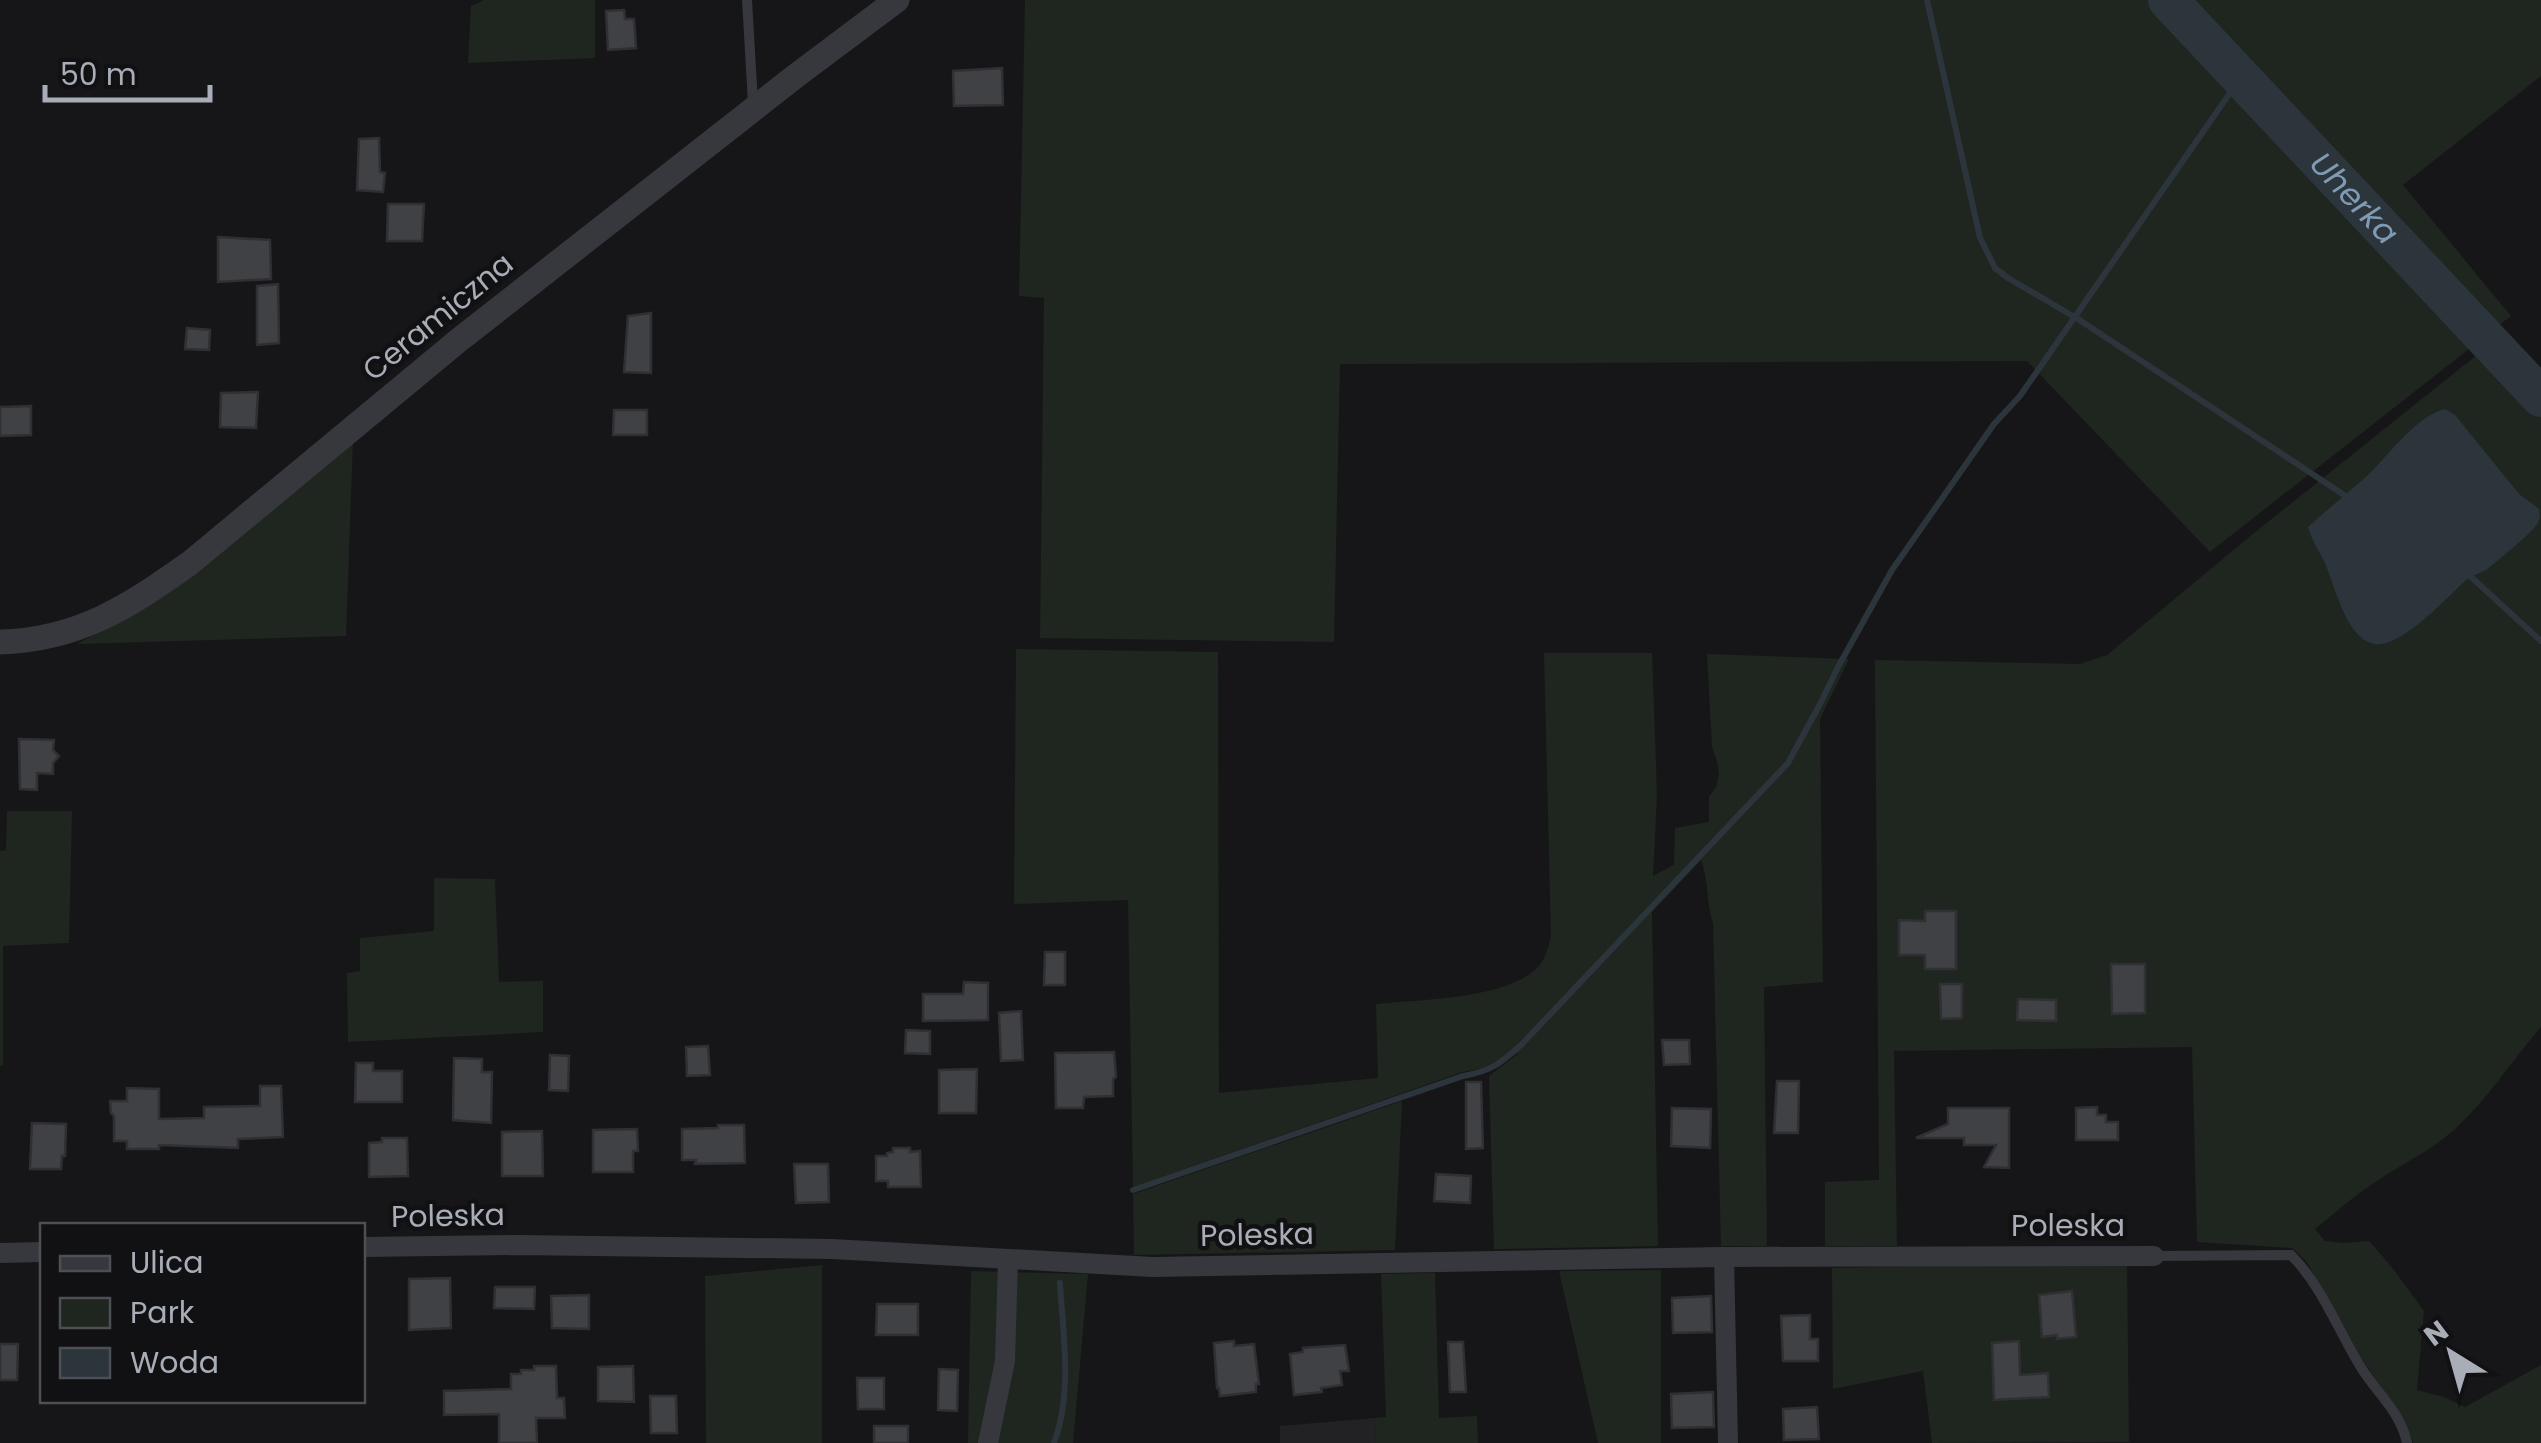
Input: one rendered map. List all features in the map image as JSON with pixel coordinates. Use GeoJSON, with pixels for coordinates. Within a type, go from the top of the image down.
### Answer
{"type":"FeatureCollection","features":[{"type":"Feature","properties":{"kind":"street","name":"Ceramiczna"},"geometry":{"type":"LineString","coordinates":[[0,642],[49,637],[86,626],[149,592],[200,555],[459,340],[897,0]]}},
{"type":"Feature","properties":{"kind":"street","name":"Poleska"},"geometry":{"type":"LineString","coordinates":[[365,1247],[674,1246],[1153,1266],[1724,1257],[2154,1256]]}},
{"type":"Feature","properties":{"kind":"street"},"geometry":{"type":"LineString","coordinates":[[0,1253],[40,1252]]}},
{"type":"Feature","properties":{"kind":"street"},"geometry":{"type":"LineString","coordinates":[[1724,1257],[1728,1443]]}},
{"type":"Feature","properties":{"kind":"street"},"geometry":{"type":"LineString","coordinates":[[988,1443],[1005,1361],[1008,1259]]}},
{"type":"Feature","properties":{"kind":"lane"},"geometry":{"type":"LineString","coordinates":[[748,0],[753,109]]}},
{"type":"Feature","properties":{"kind":"lane"},"geometry":{"type":"LineString","coordinates":[[2154,1256],[2292,1255],[2307,1271],[2363,1370],[2391,1407],[2407,1443]]}},
{"type":"Feature","properties":{"kind":"shaded area"},"geometry":{"type":"Polygon","coordinates":[[[1375,1418],[1376,1443],[1280,1443],[1280,1426],[1375,1418]]]}},
{"type":"Feature","properties":{"kind":"green space"},"geometry":{"type":"Polygon","coordinates":[[[484,0],[595,0],[595,58],[468,63],[471,6],[484,0]]]}},
{"type":"Feature","properties":{"kind":"green space"},"geometry":{"type":"Polygon","coordinates":[[[1025,0],[2541,0],[2541,76],[2403,185],[2511,316],[2210,552],[2027,361],[1340,364],[1334,642],[1040,638],[1044,298],[1019,296],[1025,0]]]}},
{"type":"Feature","properties":{"kind":"green space"},"geometry":{"type":"Polygon","coordinates":[[[2483,350],[2541,414],[2541,1027],[2455,1129],[2369,1186],[2315,1229],[2325,1241],[2369,1241],[2424,1311],[2417,1390],[2465,1407],[2541,1365],[2541,1443],[2413,1443],[2401,1416],[2360,1356],[2305,1260],[2292,1248],[2197,1242],[2192,1047],[1894,1051],[1897,1246],[1825,1246],[1825,1182],[1879,1180],[1875,660],[2080,664],[2107,655],[2483,350]]]}},
{"type":"Feature","properties":{"kind":"green space"},"geometry":{"type":"Polygon","coordinates":[[[353,438],[346,636],[77,644],[133,614],[353,438]]]}},
{"type":"Feature","properties":{"kind":"green space"},"geometry":{"type":"Polygon","coordinates":[[[1016,649],[1218,652],[1219,1093],[1378,1078],[1376,1004],[1484,992],[1524,978],[1540,964],[1551,938],[1544,653],[1652,653],[1657,794],[1653,876],[1674,865],[1675,828],[1709,822],[1709,797],[1719,774],[1712,747],[1707,654],[1849,659],[1820,719],[1823,982],[1764,987],[1767,1246],[1721,1246],[1713,923],[1701,860],[1652,912],[1658,1246],[1494,1249],[1489,1076],[1519,1053],[1485,1068],[1463,1072],[1133,1187],[1128,900],[1014,904],[1016,649]]]}},
{"type":"Feature","properties":{"kind":"green space"},"geometry":{"type":"Polygon","coordinates":[[[7,811],[72,811],[69,943],[3,946],[0,1066],[0,851],[6,850],[7,811]]]}},
{"type":"Feature","properties":{"kind":"green space"},"geometry":{"type":"Polygon","coordinates":[[[434,878],[495,879],[499,982],[543,981],[543,1032],[348,1042],[347,973],[360,971],[360,938],[434,931],[434,878]]]}},
{"type":"Feature","properties":{"kind":"green space"},"geometry":{"type":"Polygon","coordinates":[[[1402,1101],[1395,1250],[1134,1255],[1133,1194],[1402,1101]]]}},
{"type":"Feature","properties":{"kind":"green space"},"geometry":{"type":"Polygon","coordinates":[[[2127,1262],[2129,1442],[1932,1443],[1923,1371],[1833,1389],[1832,1268],[2127,1262]]]}},
{"type":"Feature","properties":{"kind":"green space"},"geometry":{"type":"Polygon","coordinates":[[[822,1265],[822,1443],[706,1443],[705,1276],[822,1265]]]}},
{"type":"Feature","properties":{"kind":"green space"},"geometry":{"type":"Polygon","coordinates":[[[1661,1270],[1661,1443],[1598,1443],[1559,1271],[1661,1270]]]}},
{"type":"Feature","properties":{"kind":"green space"},"geometry":{"type":"Polygon","coordinates":[[[971,1271],[1088,1274],[1073,1443],[968,1443],[971,1271]]]}},
{"type":"Feature","properties":{"kind":"green space"},"geometry":{"type":"Polygon","coordinates":[[[1435,1273],[1439,1418],[1477,1416],[1478,1443],[1376,1443],[1375,1418],[1386,1417],[1381,1274],[1435,1273]]]}},
{"type":"Feature","properties":{"kind":"water"},"geometry":{"type":"Polygon","coordinates":[[[2445,409],[2455,415],[2519,494],[2539,509],[2540,518],[2513,547],[2486,570],[2466,580],[2410,630],[2397,639],[2374,644],[2364,640],[2348,621],[2308,527],[2368,475],[2413,428],[2445,409]]]}},
{"type":"Feature","properties":{"kind":"building"},"geometry":{"type":"Polygon","coordinates":[[[624,10],[625,19],[634,19],[636,48],[608,50],[606,11],[624,10]]]}},
{"type":"Feature","properties":{"kind":"building"},"geometry":{"type":"Polygon","coordinates":[[[1002,68],[1003,105],[954,106],[953,71],[1002,68]]]}},
{"type":"Feature","properties":{"kind":"building"},"geometry":{"type":"Polygon","coordinates":[[[379,138],[380,172],[385,173],[383,192],[357,190],[359,139],[379,138]]]}},
{"type":"Feature","properties":{"kind":"building"},"geometry":{"type":"Polygon","coordinates":[[[388,204],[424,204],[422,241],[387,241],[388,204]]]}},
{"type":"Feature","properties":{"kind":"building"},"geometry":{"type":"Polygon","coordinates":[[[218,237],[270,240],[271,279],[218,282],[218,237]]]}},
{"type":"Feature","properties":{"kind":"building"},"geometry":{"type":"Polygon","coordinates":[[[278,284],[279,343],[257,345],[257,286],[278,284]]]}},
{"type":"Feature","properties":{"kind":"building"},"geometry":{"type":"Polygon","coordinates":[[[651,313],[651,373],[624,372],[628,316],[651,313]]]}},
{"type":"Feature","properties":{"kind":"building"},"geometry":{"type":"Polygon","coordinates":[[[187,328],[210,330],[209,350],[185,349],[187,328]]]}},
{"type":"Feature","properties":{"kind":"building"},"geometry":{"type":"Polygon","coordinates":[[[258,392],[256,428],[220,427],[221,393],[258,392]]]}},
{"type":"Feature","properties":{"kind":"building"},"geometry":{"type":"Polygon","coordinates":[[[31,406],[31,435],[0,436],[0,407],[31,406]]]}},
{"type":"Feature","properties":{"kind":"building"},"geometry":{"type":"Polygon","coordinates":[[[614,410],[647,410],[647,435],[613,435],[614,410]]]}},
{"type":"Feature","properties":{"kind":"building"},"geometry":{"type":"Polygon","coordinates":[[[19,739],[54,740],[53,750],[59,756],[53,763],[53,774],[37,773],[37,790],[20,789],[19,739]]]}},
{"type":"Feature","properties":{"kind":"building"},"geometry":{"type":"Polygon","coordinates":[[[1925,911],[1956,911],[1956,969],[1925,969],[1925,955],[1899,955],[1899,920],[1925,921],[1925,911]]]}},
{"type":"Feature","properties":{"kind":"building"},"geometry":{"type":"Polygon","coordinates":[[[1045,952],[1065,952],[1065,985],[1044,985],[1045,952]]]}},
{"type":"Feature","properties":{"kind":"building"},"geometry":{"type":"Polygon","coordinates":[[[2111,964],[2145,964],[2145,1013],[2112,1014],[2111,964]]]}},
{"type":"Feature","properties":{"kind":"building"},"geometry":{"type":"Polygon","coordinates":[[[964,982],[988,983],[988,1020],[923,1021],[923,994],[963,994],[964,982]]]}},
{"type":"Feature","properties":{"kind":"building"},"geometry":{"type":"Polygon","coordinates":[[[1940,984],[1962,984],[1962,1018],[1941,1019],[1940,984]]]}},
{"type":"Feature","properties":{"kind":"building"},"geometry":{"type":"Polygon","coordinates":[[[2018,999],[2056,1000],[2056,1021],[2017,1020],[2018,999]]]}},
{"type":"Feature","properties":{"kind":"building"},"geometry":{"type":"Polygon","coordinates":[[[1021,1011],[1023,1060],[1001,1061],[999,1013],[1021,1011]]]}},
{"type":"Feature","properties":{"kind":"building"},"geometry":{"type":"Polygon","coordinates":[[[906,1030],[930,1031],[930,1054],[905,1053],[906,1030]]]}},
{"type":"Feature","properties":{"kind":"building"},"geometry":{"type":"Polygon","coordinates":[[[1662,1040],[1689,1040],[1690,1064],[1664,1065],[1662,1040]]]}},
{"type":"Feature","properties":{"kind":"building"},"geometry":{"type":"Polygon","coordinates":[[[708,1046],[710,1075],[687,1076],[686,1047],[708,1046]]]}},
{"type":"Feature","properties":{"kind":"building"},"geometry":{"type":"Polygon","coordinates":[[[1114,1052],[1113,1096],[1084,1097],[1083,1108],[1056,1108],[1055,1053],[1114,1052]]]}},
{"type":"Feature","properties":{"kind":"building"},"geometry":{"type":"Polygon","coordinates":[[[550,1055],[569,1056],[568,1091],[549,1090],[550,1055]]]}},
{"type":"Feature","properties":{"kind":"building"},"geometry":{"type":"Polygon","coordinates":[[[454,1058],[482,1059],[482,1072],[492,1072],[491,1123],[453,1120],[454,1058]]]}},
{"type":"Feature","properties":{"kind":"building"},"geometry":{"type":"Polygon","coordinates":[[[356,1063],[373,1063],[373,1071],[402,1071],[402,1102],[355,1102],[356,1063]]]}},
{"type":"Feature","properties":{"kind":"building"},"geometry":{"type":"Polygon","coordinates":[[[977,1069],[976,1113],[939,1113],[939,1070],[977,1069]]]}},
{"type":"Feature","properties":{"kind":"building"},"geometry":{"type":"Polygon","coordinates":[[[1777,1081],[1799,1081],[1798,1133],[1774,1133],[1777,1081]]]}},
{"type":"Feature","properties":{"kind":"building"},"geometry":{"type":"Polygon","coordinates":[[[1466,1082],[1481,1082],[1483,1148],[1466,1149],[1466,1082]]]}},
{"type":"Feature","properties":{"kind":"building"},"geometry":{"type":"Polygon","coordinates":[[[260,1086],[281,1086],[283,1137],[238,1139],[238,1148],[159,1145],[159,1149],[127,1149],[127,1141],[114,1141],[110,1101],[127,1101],[127,1088],[159,1089],[159,1119],[204,1118],[204,1107],[260,1106],[260,1086]]]}},
{"type":"Feature","properties":{"kind":"building"},"geometry":{"type":"Polygon","coordinates":[[[2097,1107],[2097,1115],[2106,1115],[2106,1122],[2118,1122],[2118,1140],[2076,1140],[2076,1108],[2097,1107]]]}},
{"type":"Feature","properties":{"kind":"building"},"geometry":{"type":"Polygon","coordinates":[[[1672,1108],[1711,1109],[1710,1148],[1671,1146],[1672,1108]]]}},
{"type":"Feature","properties":{"kind":"building"},"geometry":{"type":"Polygon","coordinates":[[[1948,1108],[2009,1108],[2009,1168],[1984,1167],[1996,1145],[1964,1145],[1964,1138],[1916,1138],[1948,1124],[1948,1108]]]}},
{"type":"Feature","properties":{"kind":"building"},"geometry":{"type":"Polygon","coordinates":[[[32,1123],[66,1124],[61,1169],[30,1169],[32,1123]]]}},
{"type":"Feature","properties":{"kind":"building"},"geometry":{"type":"Polygon","coordinates":[[[744,1125],[745,1163],[695,1164],[696,1160],[682,1160],[682,1129],[744,1125]]]}},
{"type":"Feature","properties":{"kind":"building"},"geometry":{"type":"Polygon","coordinates":[[[637,1129],[638,1151],[633,1151],[633,1172],[593,1172],[593,1130],[637,1129]]]}},
{"type":"Feature","properties":{"kind":"building"},"geometry":{"type":"Polygon","coordinates":[[[542,1131],[543,1176],[502,1176],[502,1132],[542,1131]]]}},
{"type":"Feature","properties":{"kind":"building"},"geometry":{"type":"Polygon","coordinates":[[[382,1138],[407,1138],[408,1176],[369,1177],[369,1143],[382,1142],[382,1138]]]}},
{"type":"Feature","properties":{"kind":"building"},"geometry":{"type":"Polygon","coordinates":[[[893,1148],[920,1151],[921,1187],[888,1187],[888,1181],[876,1181],[876,1156],[887,1156],[893,1148]]]}},
{"type":"Feature","properties":{"kind":"building"},"geometry":{"type":"Polygon","coordinates":[[[794,1164],[828,1164],[829,1202],[796,1203],[794,1164]]]}},
{"type":"Feature","properties":{"kind":"building"},"geometry":{"type":"Polygon","coordinates":[[[1436,1174],[1471,1176],[1470,1203],[1434,1201],[1436,1174]]]}},
{"type":"Feature","properties":{"kind":"building"},"geometry":{"type":"Polygon","coordinates":[[[450,1278],[451,1328],[409,1330],[409,1279],[450,1278]]]}},
{"type":"Feature","properties":{"kind":"building"},"geometry":{"type":"Polygon","coordinates":[[[495,1287],[535,1287],[534,1309],[494,1308],[495,1287]]]}},
{"type":"Feature","properties":{"kind":"building"},"geometry":{"type":"Polygon","coordinates":[[[2072,1291],[2076,1337],[2042,1337],[2039,1295],[2072,1291]]]}},
{"type":"Feature","properties":{"kind":"building"},"geometry":{"type":"Polygon","coordinates":[[[589,1295],[589,1329],[552,1328],[551,1296],[589,1295]]]}},
{"type":"Feature","properties":{"kind":"building"},"geometry":{"type":"Polygon","coordinates":[[[1711,1296],[1712,1332],[1673,1333],[1672,1298],[1711,1296]]]}},
{"type":"Feature","properties":{"kind":"building"},"geometry":{"type":"Polygon","coordinates":[[[877,1304],[918,1304],[918,1335],[876,1335],[877,1304]]]}},
{"type":"Feature","properties":{"kind":"building"},"geometry":{"type":"Polygon","coordinates":[[[1810,1315],[1810,1339],[1818,1339],[1818,1361],[1783,1361],[1781,1316],[1810,1315]]]}},
{"type":"Feature","properties":{"kind":"building"},"geometry":{"type":"Polygon","coordinates":[[[1234,1341],[1234,1346],[1254,1344],[1259,1384],[1256,1392],[1220,1396],[1214,1343],[1234,1341]]]}},
{"type":"Feature","properties":{"kind":"building"},"geometry":{"type":"Polygon","coordinates":[[[2019,1341],[2020,1375],[2048,1373],[2049,1397],[1994,1400],[1992,1343],[2019,1341]]]}},
{"type":"Feature","properties":{"kind":"building"},"geometry":{"type":"Polygon","coordinates":[[[1448,1342],[1463,1342],[1466,1392],[1450,1392],[1448,1342]]]}},
{"type":"Feature","properties":{"kind":"building"},"geometry":{"type":"Polygon","coordinates":[[[0,1344],[18,1344],[17,1380],[0,1380],[0,1344]]]}},
{"type":"Feature","properties":{"kind":"building"},"geometry":{"type":"Polygon","coordinates":[[[1345,1345],[1349,1371],[1340,1371],[1342,1385],[1294,1395],[1290,1354],[1303,1352],[1303,1348],[1345,1345]]]}},
{"type":"Feature","properties":{"kind":"building"},"geometry":{"type":"Polygon","coordinates":[[[534,1366],[556,1366],[557,1398],[564,1398],[565,1418],[536,1418],[537,1443],[499,1443],[499,1414],[444,1415],[444,1391],[511,1389],[511,1374],[534,1370],[534,1366]]]}},
{"type":"Feature","properties":{"kind":"building"},"geometry":{"type":"Polygon","coordinates":[[[633,1366],[634,1402],[598,1401],[598,1367],[633,1366]]]}},
{"type":"Feature","properties":{"kind":"building"},"geometry":{"type":"Polygon","coordinates":[[[939,1369],[958,1370],[957,1411],[938,1410],[939,1369]]]}},
{"type":"Feature","properties":{"kind":"building"},"geometry":{"type":"Polygon","coordinates":[[[857,1378],[884,1378],[884,1409],[858,1409],[857,1378]]]}},
{"type":"Feature","properties":{"kind":"building"},"geometry":{"type":"Polygon","coordinates":[[[1713,1392],[1714,1427],[1672,1428],[1671,1394],[1713,1392]]]}},
{"type":"Feature","properties":{"kind":"building"},"geometry":{"type":"Polygon","coordinates":[[[650,1396],[676,1396],[677,1433],[651,1433],[650,1396]]]}},
{"type":"Feature","properties":{"kind":"building"},"geometry":{"type":"Polygon","coordinates":[[[1817,1407],[1819,1439],[1784,1440],[1783,1409],[1817,1407]]]}},
{"type":"Feature","properties":{"kind":"building"},"geometry":{"type":"Polygon","coordinates":[[[874,1426],[908,1426],[908,1443],[874,1443],[874,1426]]]}},
{"type":"Feature","properties":{"kind":"waterway"},"geometry":{"type":"LineString","coordinates":[[1927,0],[1980,238],[1995,268],[2344,495]]}},
{"type":"Feature","properties":{"kind":"waterway","name":"Uherka"},"geometry":{"type":"LineString","coordinates":[[2168,0],[2541,397]]}},
{"type":"Feature","properties":{"kind":"waterway"},"geometry":{"type":"LineString","coordinates":[[1133,1190],[1482,1072],[1522,1044],[1788,763],[1892,570],[1994,424],[2020,396],[2241,77]]}},
{"type":"Feature","properties":{"kind":"waterway"},"geometry":{"type":"LineString","coordinates":[[2470,576],[2541,641]]}},
{"type":"Feature","properties":{"kind":"waterway"},"geometry":{"type":"LineString","coordinates":[[1054,1443],[1065,1384],[1060,1283]]}}]}
